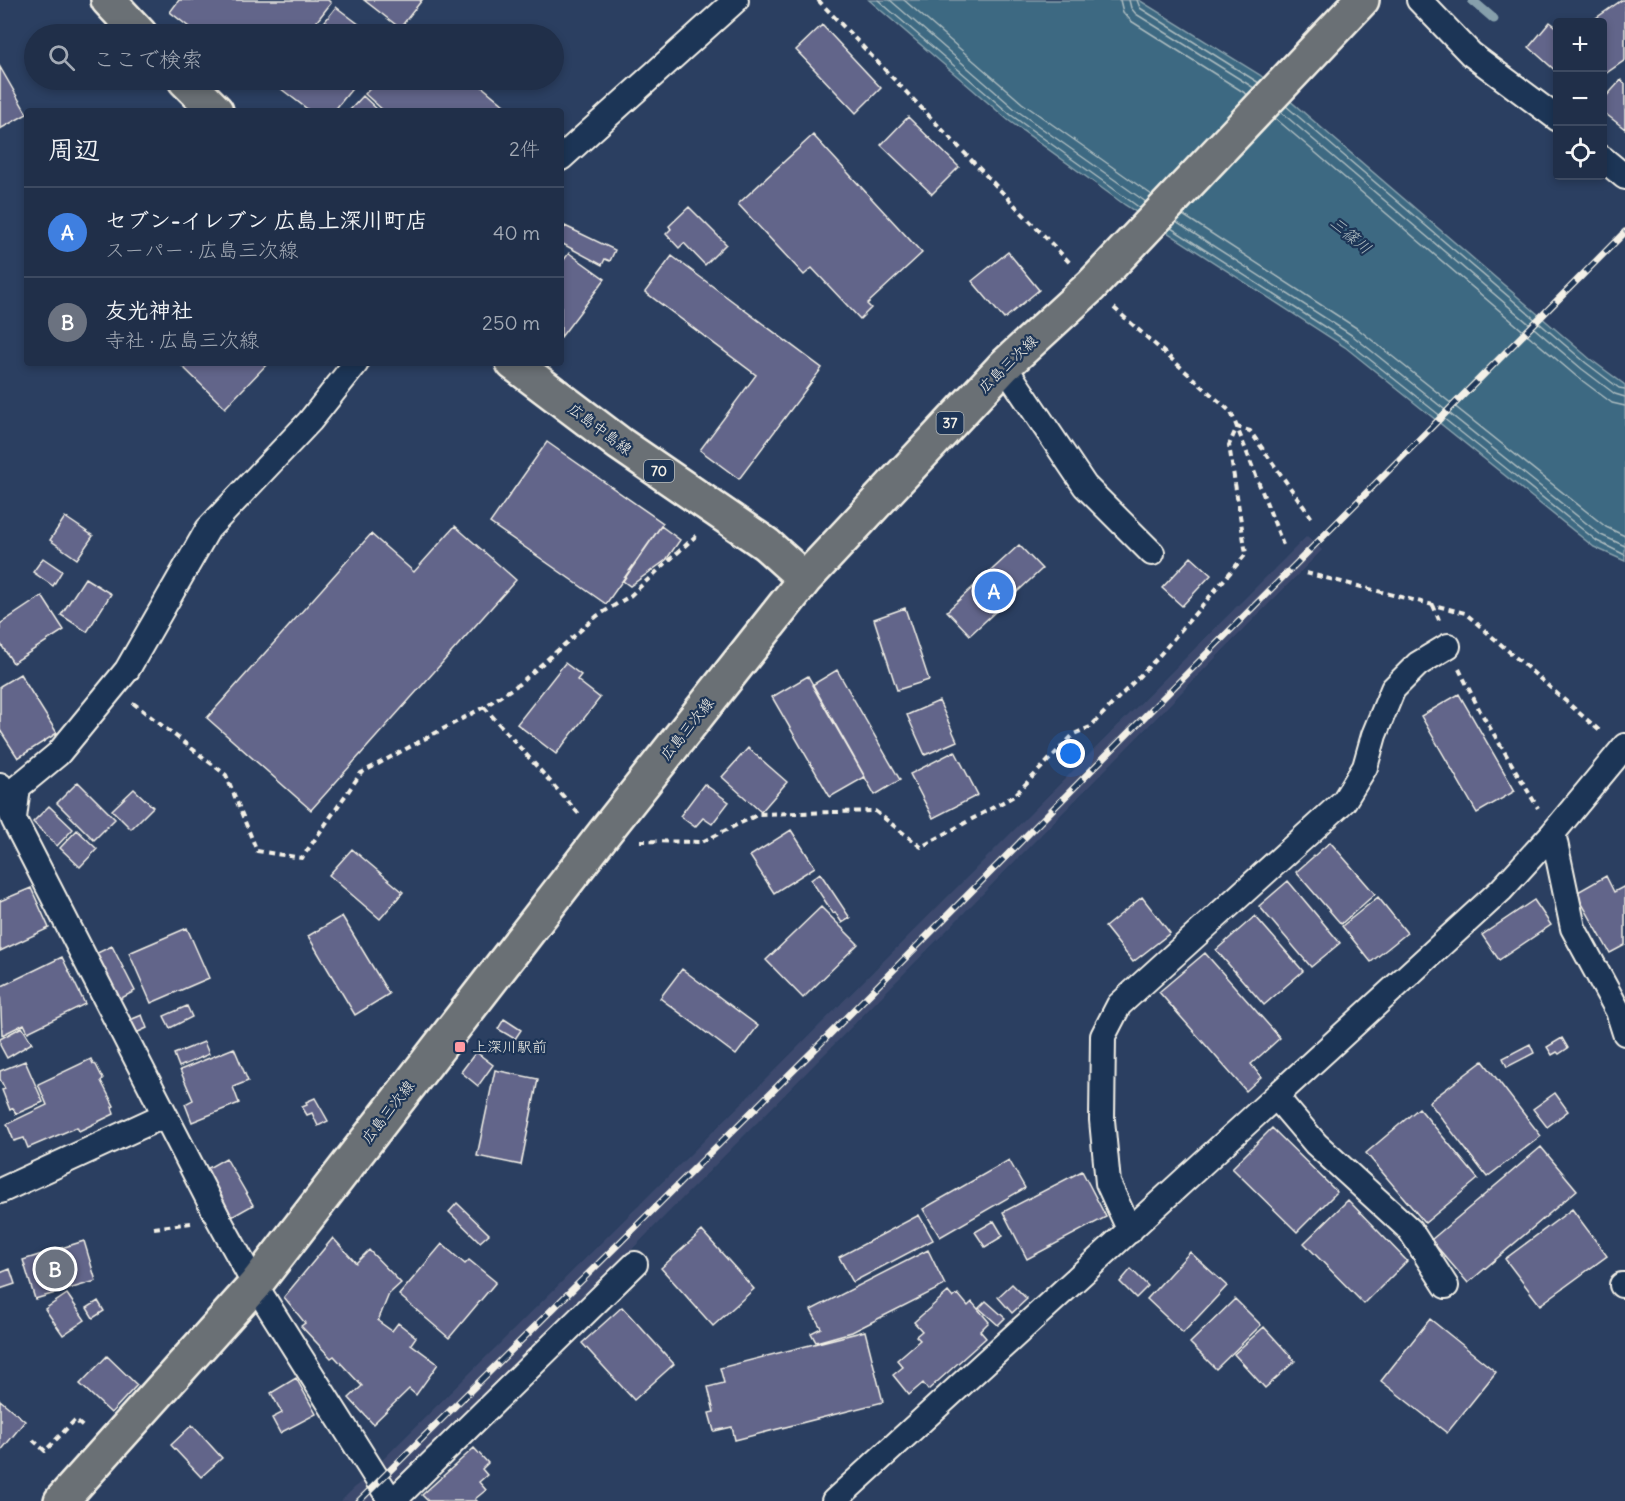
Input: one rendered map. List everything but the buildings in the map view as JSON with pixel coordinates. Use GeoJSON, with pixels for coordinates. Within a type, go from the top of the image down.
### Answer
{"type":"FeatureCollection","features":[{"type":"Feature","properties":{"kind":"main road"},"geometry":{"type":"LineString","coordinates":[[108,0],[131,24]]}},
{"type":"Feature","properties":{"kind":"main road","name":"広島三次線"},"geometry":{"type":"LineString","coordinates":[[61,1501],[255,1285],[605,832],[806,579],[1004,366],[1096,281],[1362,0]]}},
{"type":"Feature","properties":{"kind":"main road"},"geometry":{"type":"LineString","coordinates":[[195,90],[213,108]]}},
{"type":"Feature","properties":{"kind":"main road","name":"広島中島線"},"geometry":{"type":"LineString","coordinates":[[517,366],[620,444],[766,544],[806,579]]}},
{"type":"Feature","properties":{"kind":"street"},"geometry":{"type":"LineString","coordinates":[[564,155],[736,0]]}},
{"type":"Feature","properties":{"kind":"street"},"geometry":{"type":"LineString","coordinates":[[1419,0],[1471,54],[1553,116]]}},
{"type":"Feature","properties":{"kind":"street"},"geometry":{"type":"LineString","coordinates":[[1607,162],[1625,177]]}},
{"type":"Feature","properties":{"kind":"street"},"geometry":{"type":"LineString","coordinates":[[14,820],[18,787],[58,754],[127,670],[208,529],[310,421],[354,366]]}},
{"type":"Feature","properties":{"kind":"street"},"geometry":{"type":"LineString","coordinates":[[1004,366],[1086,486],[1152,553]]}},
{"type":"Feature","properties":{"kind":"street"},"geometry":{"type":"LineString","coordinates":[[1130,1231],[1108,1183],[1102,1120],[1103,1036],[1119,1005],[1344,801],[1365,767],[1374,735],[1393,689],[1418,664],[1448,646]]}},
{"type":"Feature","properties":{"kind":"street"},"geometry":{"type":"LineString","coordinates":[[834,1501],[1501,890],[1624,749]]}},
{"type":"Feature","properties":{"kind":"street"},"geometry":{"type":"LineString","coordinates":[[0,785],[14,820],[255,1285],[392,1501],[635,1264]]}},
{"type":"Feature","properties":{"kind":"street"},"geometry":{"type":"LineString","coordinates":[[1553,832],[1573,928],[1618,1011],[1625,1033]]}},
{"type":"Feature","properties":{"kind":"street"},"geometry":{"type":"LineString","coordinates":[[1276,1097],[1316,1144],[1410,1230],[1446,1286]]}},
{"type":"Feature","properties":{"kind":"street"},"geometry":{"type":"LineString","coordinates":[[0,1191],[165,1115]]}},
{"type":"Feature","properties":{"kind":"path"},"geometry":{"type":"LineString","coordinates":[[818,0],[1096,281],[1231,412],[1283,545]]}},
{"type":"Feature","properties":{"kind":"path"},"geometry":{"type":"LineString","coordinates":[[1237,427],[1250,431],[1311,517]]}},
{"type":"Feature","properties":{"kind":"path"},"geometry":{"type":"LineString","coordinates":[[630,841],[702,842],[759,814],[875,812],[921,847],[1014,796],[1074,734],[1090,727],[1158,657],[1246,554],[1229,445],[1237,427]]}},
{"type":"Feature","properties":{"kind":"path"},"geometry":{"type":"LineString","coordinates":[[112,688],[226,775],[257,851],[302,858],[361,773],[484,707],[519,684],[597,616],[630,597],[705,528]]}},
{"type":"Feature","properties":{"kind":"path"},"geometry":{"type":"LineString","coordinates":[[1433,604],[1448,646],[1480,711],[1553,832]]}},
{"type":"Feature","properties":{"kind":"path"},"geometry":{"type":"LineString","coordinates":[[484,707],[579,814]]}},
{"type":"Feature","properties":{"kind":"path"},"geometry":{"type":"LineString","coordinates":[[154,1228],[194,1223]]}},
{"type":"Feature","properties":{"kind":"path"},"geometry":{"type":"LineString","coordinates":[[33,1440],[45,1451],[75,1420],[89,1432]]}},
{"type":"Feature","properties":{"kind":"shaded area"},"geometry":{"type":"Polygon","coordinates":[[[1307,536],[1322,550],[583,1299],[374,1501],[341,1501],[758,1087],[1307,536]]]}},
{"type":"Feature","properties":{"kind":"water","name":"三篠川"},"geometry":{"type":"Polygon","coordinates":[[[869,0],[1139,0],[1260,75],[1590,359],[1625,385],[1625,561],[1594,547],[1345,347],[1125,205],[1008,120],[869,0]]]}},
{"type":"Feature","properties":{"kind":"waterway"},"geometry":{"type":"LineString","coordinates":[[1472,0],[1494,19]]}},
{"type":"Feature","properties":{"kind":"railway"},"geometry":{"type":"LineString","coordinates":[[359,1501],[813,1051],[1625,232]]}},
{"type":"Feature","properties":{"kind":"place","name":"セブン-イレブン 広島上深川町店"},"geometry":{"type":"Point","coordinates":[994,591]}},
{"type":"Feature","properties":{"kind":"place","name":"上深川駅前"},"geometry":{"type":"Point","coordinates":[460,1047]}},
{"type":"Feature","properties":{"kind":"place","name":"友光神社"},"geometry":{"type":"Point","coordinates":[55,1269]}}]}
